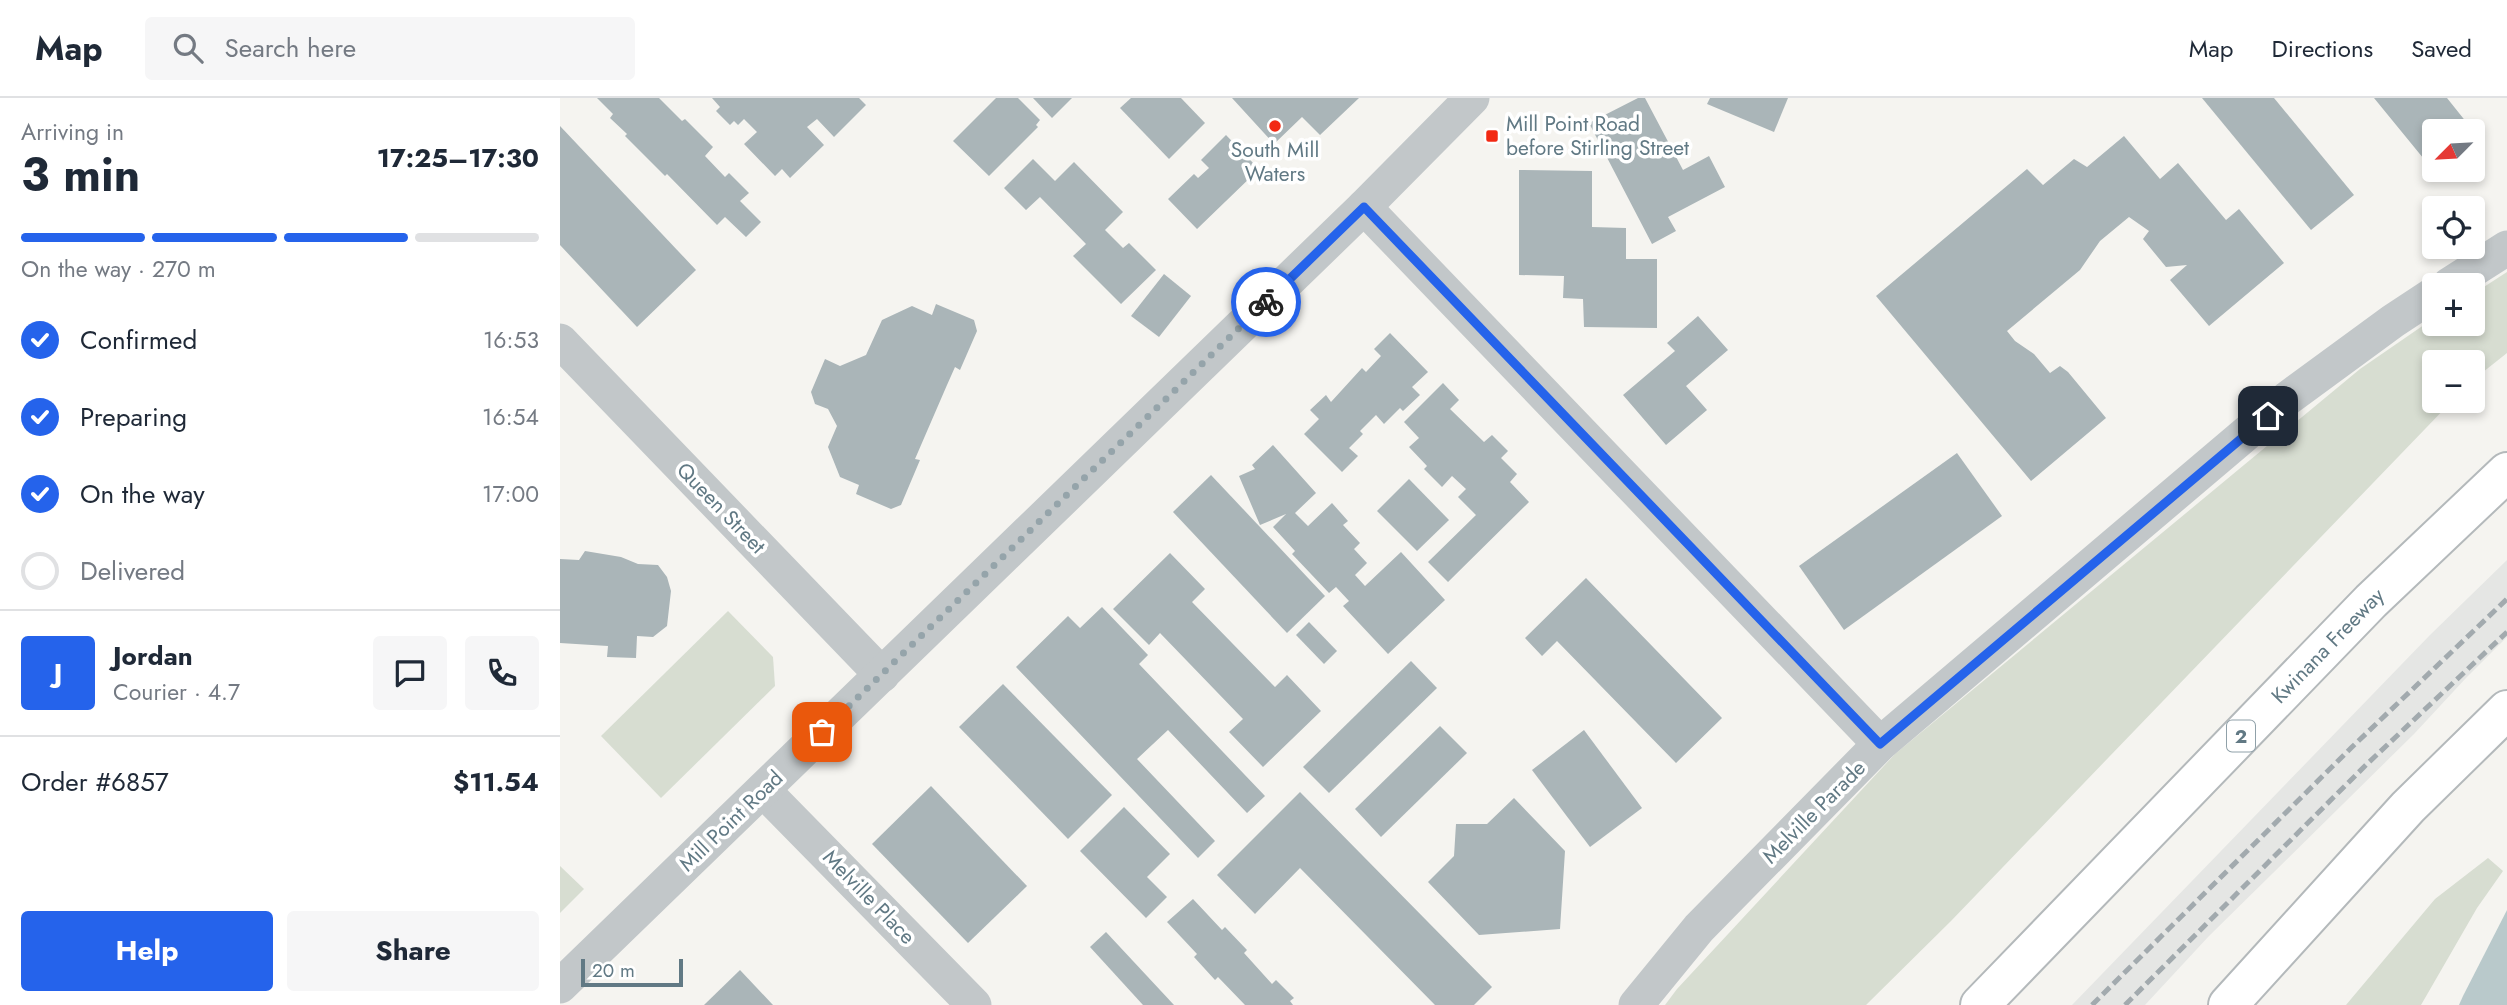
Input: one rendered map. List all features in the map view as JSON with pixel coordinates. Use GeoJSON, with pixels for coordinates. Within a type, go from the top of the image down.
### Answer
{"type":"FeatureCollection","features":[{"type":"Feature","properties":{"kind":"highway","name":"Kwinana Freeway"},"geometry":{"type":"LineString","coordinates":[[1980,1005],[2371,601],[2507,472]]}},
{"type":"Feature","properties":{"kind":"highway"},"geometry":{"type":"LineString","coordinates":[[2228,1005],[2408,807],[2507,710]]}},
{"type":"Feature","properties":{"kind":"street","name":"Mill Point Road"},"geometry":{"type":"LineString","coordinates":[[560,986],[1364,207],[1472,98]]}},
{"type":"Feature","properties":{"kind":"street"},"geometry":{"type":"LineString","coordinates":[[1364,207],[1880,744]]}},
{"type":"Feature","properties":{"kind":"street"},"geometry":{"type":"LineString","coordinates":[[2468,273],[2507,248]]}},
{"type":"Feature","properties":{"kind":"street","name":"Melville Parade"},"geometry":{"type":"LineString","coordinates":[[1636,1005],[1699,928],[1880,744],[2288,398],[2422,302]]}},
{"type":"Feature","properties":{"kind":"street","name":"Queen Street"},"geometry":{"type":"LineString","coordinates":[[560,341],[882,675]]}},
{"type":"Feature","properties":{"kind":"street","name":"Melville Place"},"geometry":{"type":"LineString","coordinates":[[763,790],[974,1005]]}},
{"type":"Feature","properties":{"kind":"shaded area"},"geometry":{"type":"Polygon","coordinates":[[[2507,272],[2507,353],[2485,370],[2485,350],[2422,350],[2422,413],[2440,413],[1951,921],[1866,1005],[1665,1005],[1895,754],[2360,369],[2422,326],[2422,336],[2485,336],[2485,286],[2507,272]]]}},
{"type":"Feature","properties":{"kind":"shaded area"},"geometry":{"type":"Polygon","coordinates":[[[2507,560],[2507,637],[2414,734],[2209,936],[2145,1005],[2072,1005],[2430,635],[2507,560]]]}},
{"type":"Feature","properties":{"kind":"shaded area"},"geometry":{"type":"Polygon","coordinates":[[[728,611],[773,657],[775,686],[661,798],[601,736],[728,611]]]}},
{"type":"Feature","properties":{"kind":"shaded area"},"geometry":{"type":"Polygon","coordinates":[[[2488,858],[2503,871],[2477,908],[2421,1005],[2346,1005],[2435,899],[2488,858]]]}},
{"type":"Feature","properties":{"kind":"shaded area"},"geometry":{"type":"Polygon","coordinates":[[[560,866],[584,889],[560,913],[560,866]]]}},
{"type":"Feature","properties":{"kind":"shaded area"},"geometry":{"type":"Polygon","coordinates":[[[2507,910],[2507,1005],[2459,1005],[2463,996],[2507,910]]]}},
{"type":"Feature","properties":{"kind":"building"},"geometry":{"type":"Polygon","coordinates":[[[597,98],[659,98],[713,147],[705,156],[725,177],[729,173],[749,193],[740,201],[761,222],[746,237],[725,217],[717,225],[625,136],[627,134],[610,118],[613,114],[597,98]]]}},
{"type":"Feature","properties":{"kind":"building"},"geometry":{"type":"Polygon","coordinates":[[[712,98],[859,98],[866,105],[834,137],[817,119],[807,127],[824,145],[790,178],[782,169],[775,176],[744,144],[757,132],[744,119],[738,125],[734,121],[730,125],[716,111],[720,107],[712,98]]]}},
{"type":"Feature","properties":{"kind":"building"},"geometry":{"type":"Polygon","coordinates":[[[996,98],[1018,98],[1040,120],[1036,125],[1038,127],[989,176],[953,141],[996,98]]]}},
{"type":"Feature","properties":{"kind":"building"},"geometry":{"type":"Polygon","coordinates":[[[1033,98],[1072,98],[1052,118],[1033,98]]]}},
{"type":"Feature","properties":{"kind":"building"},"geometry":{"type":"Polygon","coordinates":[[[1131,98],[1181,98],[1205,123],[1169,159],[1120,108],[1131,98]]]}},
{"type":"Feature","properties":{"kind":"building","name":"South Mill Waters"},"geometry":{"type":"Polygon","coordinates":[[[1232,98],[1359,98],[1320,135],[1302,117],[1274,144],[1232,98]]]}},
{"type":"Feature","properties":{"kind":"building"},"geometry":{"type":"Polygon","coordinates":[[[1638,98],[1645,98],[1683,170],[1709,156],[1725,187],[1668,217],[1676,231],[1652,244],[1589,123],[1638,98]]]}},
{"type":"Feature","properties":{"kind":"building"},"geometry":{"type":"Polygon","coordinates":[[[1710,98],[1788,98],[1774,132],[1707,104],[1710,98]]]}},
{"type":"Feature","properties":{"kind":"building"},"geometry":{"type":"Polygon","coordinates":[[[2202,98],[2274,98],[2354,195],[2311,230],[2202,98]]]}},
{"type":"Feature","properties":{"kind":"building"},"geometry":{"type":"Polygon","coordinates":[[[2374,98],[2447,98],[2464,119],[2422,119],[2422,157],[2374,98]]]}},
{"type":"Feature","properties":{"kind":"building"},"geometry":{"type":"Polygon","coordinates":[[[560,126],[696,270],[637,327],[560,245],[560,126]]]}},
{"type":"Feature","properties":{"kind":"building"},"geometry":{"type":"Polygon","coordinates":[[[1226,135],[1255,165],[1251,169],[1255,173],[1197,229],[1168,199],[1194,174],[1198,178],[1209,168],[1201,160],[1226,135]]]}},
{"type":"Feature","properties":{"kind":"building"},"geometry":{"type":"Polygon","coordinates":[[[2124,136],[2160,179],[2178,163],[2226,220],[2239,209],[2284,263],[2209,326],[2170,280],[2187,265],[2166,267],[2143,239],[2149,231],[2129,217],[2100,241],[2080,270],[2007,331],[2015,341],[2034,354],[2050,373],[2060,366],[2068,372],[2106,418],[2031,481],[1876,296],[2027,169],[2043,185],[2074,159],[2087,167],[2124,136]]]}},
{"type":"Feature","properties":{"kind":"building"},"geometry":{"type":"Polygon","coordinates":[[[1033,159],[1055,181],[1074,162],[1123,212],[1105,230],[1123,248],[1129,243],[1156,270],[1121,304],[1073,256],[1086,244],[1040,197],[1026,210],[1004,188],[1033,159]]]}},
{"type":"Feature","properties":{"kind":"building"},"geometry":{"type":"Polygon","coordinates":[[[1519,170],[1592,171],[1592,227],[1626,228],[1626,259],[1657,259],[1657,328],[1584,327],[1583,299],[1563,298],[1564,276],[1519,275],[1519,170]]]}},
{"type":"Feature","properties":{"kind":"building"},"geometry":{"type":"Polygon","coordinates":[[[1164,274],[1191,296],[1159,337],[1131,316],[1164,274]]]}},
{"type":"Feature","properties":{"kind":"building"},"geometry":{"type":"Polygon","coordinates":[[[936,304],[974,320],[977,331],[960,370],[955,367],[947,385],[915,459],[920,460],[901,505],[891,509],[856,494],[859,485],[840,477],[828,447],[837,426],[828,409],[815,404],[811,392],[825,359],[840,366],[866,355],[882,320],[912,306],[932,315],[936,304]]]}},
{"type":"Feature","properties":{"kind":"building"},"geometry":{"type":"Polygon","coordinates":[[[1698,316],[1728,350],[1686,386],[1707,410],[1666,445],[1623,395],[1675,351],[1667,343],[1698,316]]]}},
{"type":"Feature","properties":{"kind":"building"},"geometry":{"type":"Polygon","coordinates":[[[1390,333],[1428,372],[1412,387],[1420,395],[1403,411],[1400,408],[1384,424],[1376,415],[1360,431],[1363,434],[1349,448],[1358,456],[1342,472],[1304,434],[1319,419],[1310,410],[1326,395],[1331,402],[1362,368],[1366,372],[1381,356],[1374,349],[1390,333]]]}},
{"type":"Feature","properties":{"kind":"building"},"geometry":{"type":"Polygon","coordinates":[[[1443,383],[1459,400],[1450,409],[1484,442],[1492,435],[1508,451],[1501,458],[1517,474],[1510,482],[1529,502],[1448,582],[1428,562],[1476,515],[1458,497],[1466,489],[1452,476],[1442,487],[1424,469],[1427,466],[1409,447],[1419,438],[1404,422],[1443,383]]]}},
{"type":"Feature","properties":{"kind":"building"},"geometry":{"type":"Polygon","coordinates":[[[1273,445],[1316,493],[1295,513],[1308,526],[1332,503],[1348,521],[1343,525],[1360,543],[1354,549],[1367,563],[1355,575],[1365,586],[1401,552],[1445,600],[1388,654],[1343,606],[1349,601],[1336,587],[1329,593],[1292,554],[1295,551],[1273,527],[1286,514],[1260,525],[1239,476],[1255,469],[1252,465],[1273,445]]]}},
{"type":"Feature","properties":{"kind":"building"},"geometry":{"type":"Polygon","coordinates":[[[1957,453],[2002,516],[1844,630],[1799,566],[1957,453]]]}},
{"type":"Feature","properties":{"kind":"building"},"geometry":{"type":"Polygon","coordinates":[[[1211,475],[1325,596],[1287,633],[1173,512],[1211,475]]]}},
{"type":"Feature","properties":{"kind":"building"},"geometry":{"type":"Polygon","coordinates":[[[1409,479],[1449,520],[1417,551],[1377,511],[1409,479]]]}},
{"type":"Feature","properties":{"kind":"building"},"geometry":{"type":"Polygon","coordinates":[[[585,551],[621,557],[638,564],[658,565],[667,577],[671,591],[667,626],[653,637],[637,636],[636,658],[607,657],[608,646],[560,643],[560,559],[579,560],[585,551]]]}},
{"type":"Feature","properties":{"kind":"building"},"geometry":{"type":"Polygon","coordinates":[[[1170,553],[1205,589],[1192,602],[1275,687],[1287,675],[1321,711],[1263,767],[1229,732],[1243,719],[1160,633],[1149,645],[1113,609],[1170,553]]]}},
{"type":"Feature","properties":{"kind":"building"},"geometry":{"type":"Polygon","coordinates":[[[1586,578],[1722,718],[1676,763],[1557,641],[1542,656],[1525,638],[1586,578]]]}},
{"type":"Feature","properties":{"kind":"building"},"geometry":{"type":"Polygon","coordinates":[[[1102,607],[1148,655],[1139,664],[1265,796],[1247,813],[1168,730],[1137,759],[1215,841],[1198,858],[1016,667],[1068,616],[1080,628],[1102,607]]]}},
{"type":"Feature","properties":{"kind":"building"},"geometry":{"type":"Polygon","coordinates":[[[1309,622],[1337,651],[1324,664],[1296,635],[1309,622]]]}},
{"type":"Feature","properties":{"kind":"building"},"geometry":{"type":"Polygon","coordinates":[[[1411,661],[1437,688],[1329,793],[1303,767],[1411,661]]]}},
{"type":"Feature","properties":{"kind":"building"},"geometry":{"type":"Polygon","coordinates":[[[1003,684],[1112,795],[1068,839],[959,727],[1003,684]]]}},
{"type":"Feature","properties":{"kind":"building"},"geometry":{"type":"Polygon","coordinates":[[[1440,726],[1467,753],[1381,837],[1355,809],[1440,726]]]}},
{"type":"Feature","properties":{"kind":"building"},"geometry":{"type":"Polygon","coordinates":[[[1584,730],[1642,808],[1590,847],[1532,770],[1584,730]]]}},
{"type":"Feature","properties":{"kind":"building"},"geometry":{"type":"Polygon","coordinates":[[[931,786],[1027,886],[968,943],[872,844],[931,786]]]}},
{"type":"Feature","properties":{"kind":"building"},"geometry":{"type":"Polygon","coordinates":[[[1300,792],[1492,987],[1474,1005],[1435,1005],[1300,868],[1255,914],[1217,875],[1300,792]]]}},
{"type":"Feature","properties":{"kind":"building"},"geometry":{"type":"Polygon","coordinates":[[[1514,798],[1565,851],[1560,929],[1479,935],[1428,882],[1454,856],[1456,824],[1487,824],[1514,798]]]}},
{"type":"Feature","properties":{"kind":"building"},"geometry":{"type":"Polygon","coordinates":[[[1124,807],[1170,854],[1147,877],[1167,897],[1146,918],[1080,851],[1124,807]]]}},
{"type":"Feature","properties":{"kind":"building"},"geometry":{"type":"Polygon","coordinates":[[[1193,899],[1222,930],[1225,927],[1247,950],[1244,953],[1272,984],[1276,980],[1294,998],[1290,1001],[1293,1005],[1245,1005],[1218,977],[1215,980],[1194,957],[1197,954],[1167,922],[1193,899]]]}},
{"type":"Feature","properties":{"kind":"building"},"geometry":{"type":"Polygon","coordinates":[[[1106,932],[1174,1005],[1143,1005],[1090,947],[1106,932]]]}},
{"type":"Feature","properties":{"kind":"building"},"geometry":{"type":"Polygon","coordinates":[[[740,970],[773,1005],[704,1005],[740,970]]]}},
{"type":"Feature","properties":{"kind":"railway"},"geometry":{"type":"LineString","coordinates":[[2092,1005],[2352,747],[2507,599]]}},
{"type":"Feature","properties":{"kind":"railway"},"geometry":{"type":"LineString","coordinates":[[2125,1005],[2366,765],[2507,632]]}},
{"type":"Feature","properties":{"kind":"way so far"},"geometry":{"type":"LineString","coordinates":[[822,732],[1266,302]]}},
{"type":"Feature","properties":{"kind":"place","name":"South Mill Waters"},"geometry":{"type":"Point","coordinates":[1275,126]}},
{"type":"Feature","properties":{"kind":"place","name":"Mill Point Road before Stirling Street"},"geometry":{"type":"Point","coordinates":[1492,136]}},
{"type":"Feature","properties":{"kind":"route"},"geometry":{"type":"LineString","coordinates":[[1266,302],[1364,207],[1880,744],[2268,416]]}}]}
